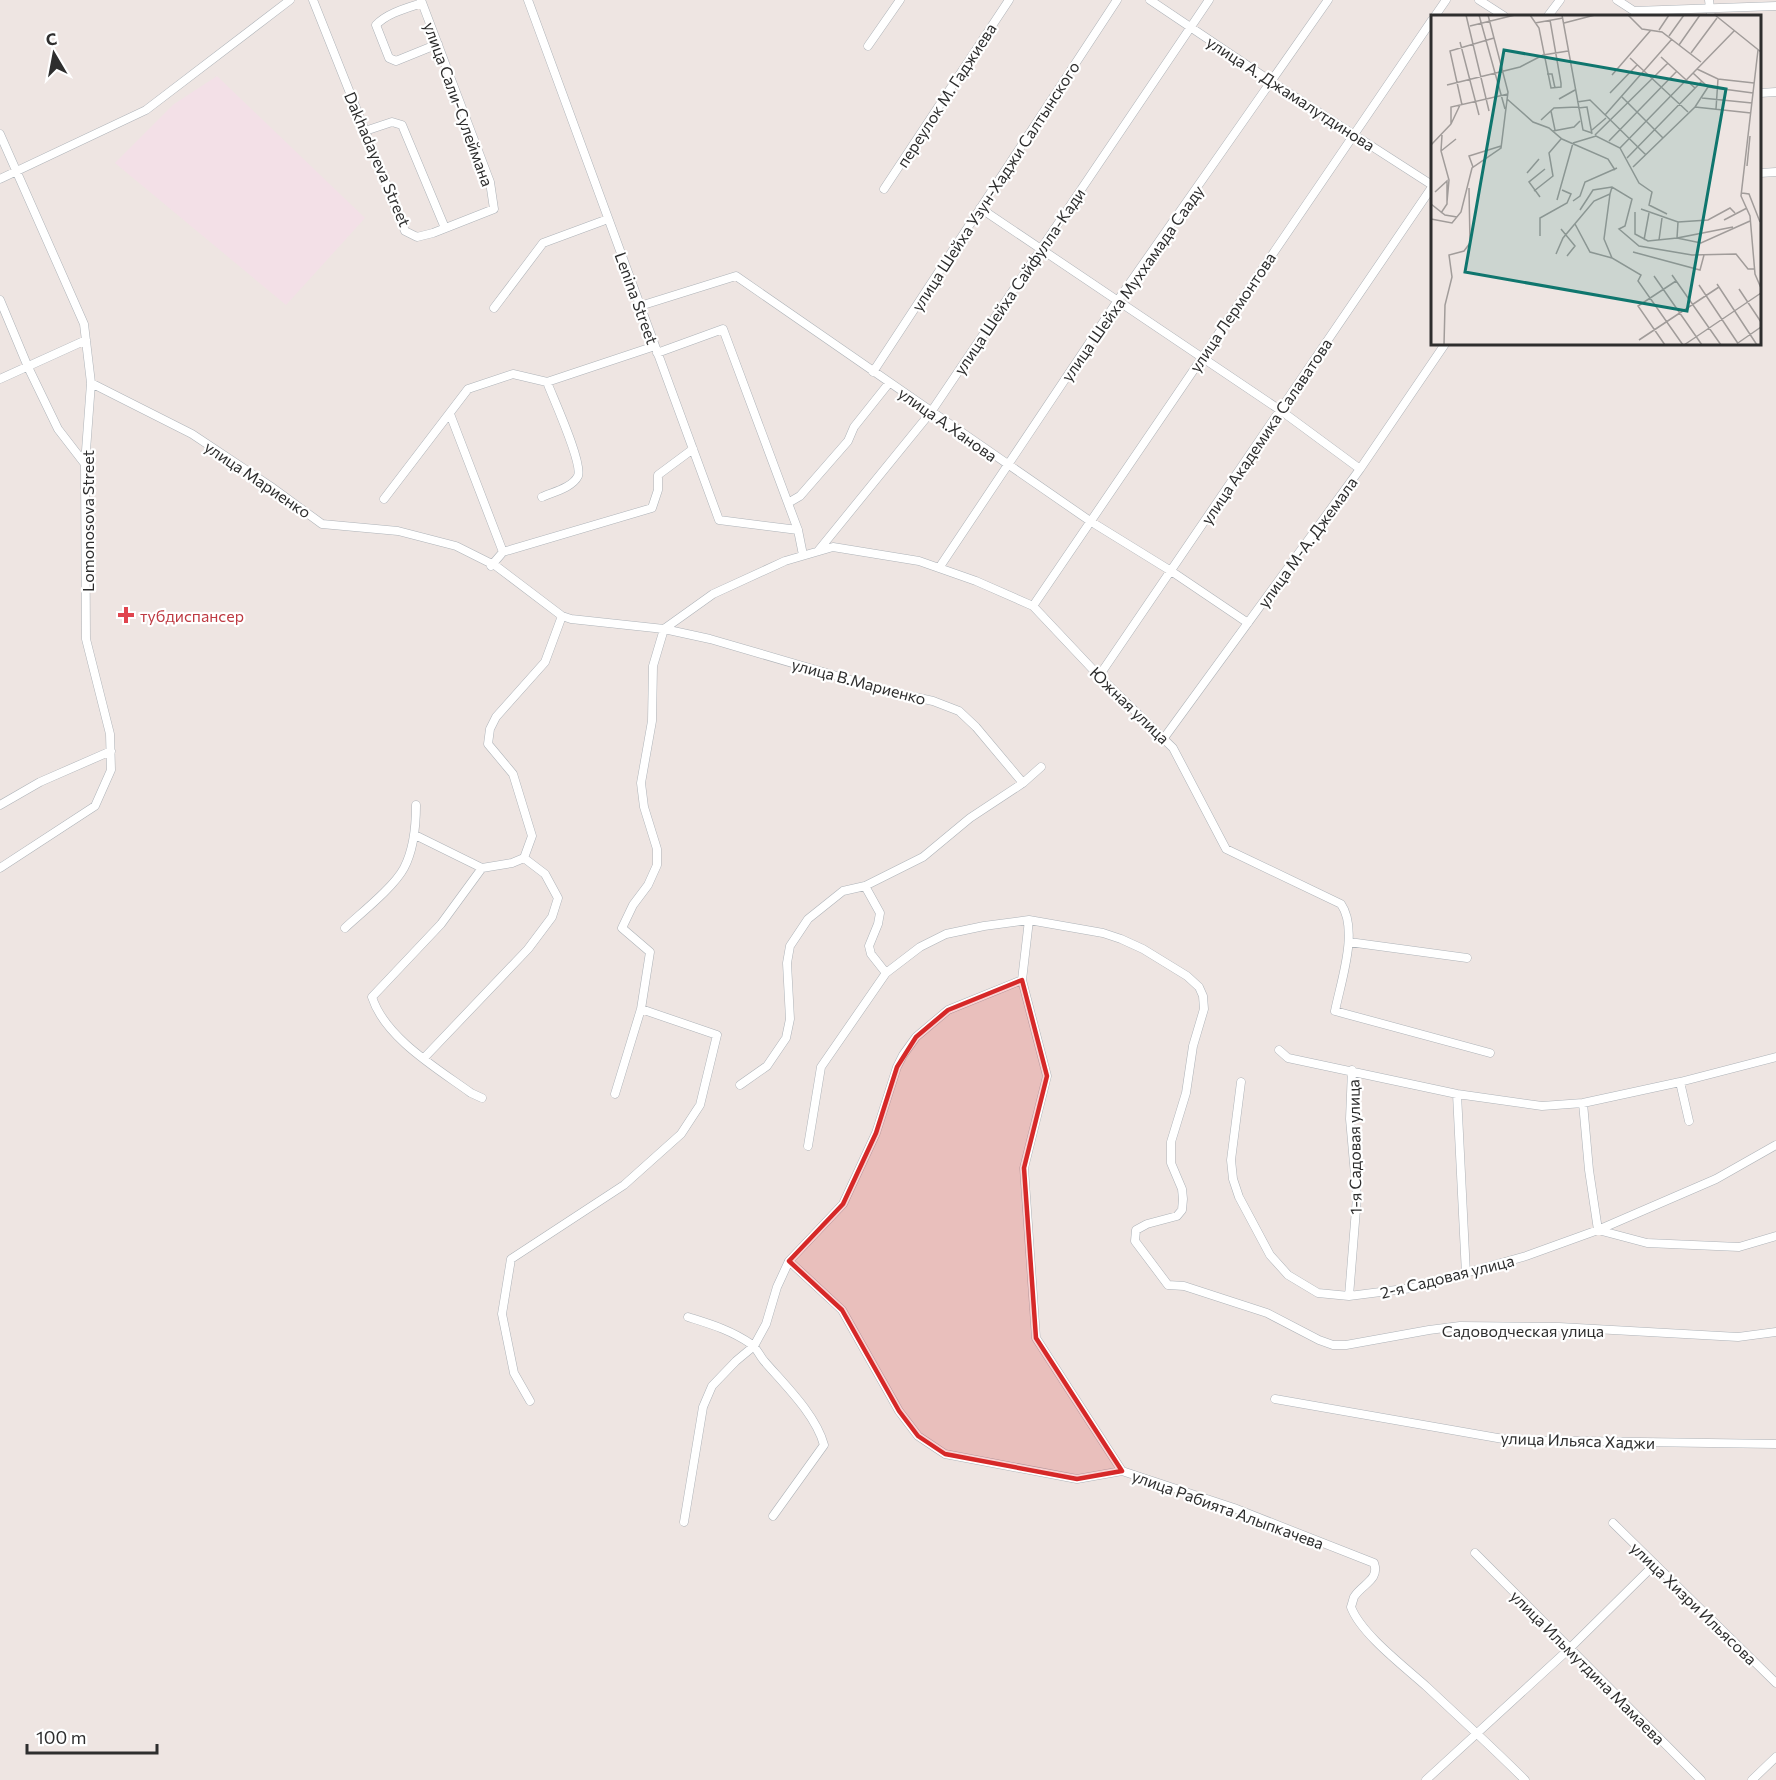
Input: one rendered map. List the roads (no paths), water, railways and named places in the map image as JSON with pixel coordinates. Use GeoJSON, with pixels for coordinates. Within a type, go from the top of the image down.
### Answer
{"type":"FeatureCollection","features":[{"type":"Feature","properties":{"kind":"street"},"geometry":{"type":"LineString","coordinates":[[0,179],[146,110],[290,0]]}},
{"type":"Feature","properties":{"kind":"street","name":"Dakhadayeva Street"},"geometry":{"type":"LineString","coordinates":[[313,0],[405,231],[417,237],[494,209]]}},
{"type":"Feature","properties":{"kind":"street","name":"Lenina Street"},"geometry":{"type":"LineString","coordinates":[[528,0],[719,520],[798,530]]}},
{"type":"Feature","properties":{"kind":"street"},"geometry":{"type":"LineString","coordinates":[[868,46],[900,0]]}},
{"type":"Feature","properties":{"kind":"street","name":"переулок М. Гаджиева"},"geometry":{"type":"LineString","coordinates":[[884,189],[1009,0]]}},
{"type":"Feature","properties":{"kind":"street","name":"улица Шейха Узун-Хаджи Салтынского"},"geometry":{"type":"LineString","coordinates":[[873,372],[1117,0]]}},
{"type":"Feature","properties":{"kind":"street","name":"улица А. Джамалутдинова"},"geometry":{"type":"LineString","coordinates":[[1150,0],[1431,185]]}},
{"type":"Feature","properties":{"kind":"street","name":"улица Шейха Сайфулла-Кади"},"geometry":{"type":"LineString","coordinates":[[817,552],[931,412],[1209,0]]}},
{"type":"Feature","properties":{"kind":"street","name":"улица Шейха Муххамада Сааду"},"geometry":{"type":"LineString","coordinates":[[939,568],[1118,300],[1328,0]]}},
{"type":"Feature","properties":{"kind":"street","name":"улица Лермонтова"},"geometry":{"type":"LineString","coordinates":[[1436,15],[1446,0]]}},
{"type":"Feature","properties":{"kind":"street"},"geometry":{"type":"LineString","coordinates":[[1479,0],[1502,15]]}},
{"type":"Feature","properties":{"kind":"street"},"geometry":{"type":"LineString","coordinates":[[1549,15],[1560,0]]}},
{"type":"Feature","properties":{"kind":"street"},"geometry":{"type":"LineString","coordinates":[[1617,0],[1634,14],[1776,6]]}},
{"type":"Feature","properties":{"kind":"street"},"geometry":{"type":"LineString","coordinates":[[422,1],[396,12],[376,25],[389,58],[396,61],[438,44]]}},
{"type":"Feature","properties":{"kind":"street","name":"улица Сали-Сулеймана"},"geometry":{"type":"LineString","coordinates":[[422,1],[490,182],[494,209]]}},
{"type":"Feature","properties":{"kind":"street","name":"улица Лермонтова"},"geometry":{"type":"LineString","coordinates":[[1033,606],[1431,22]]}},
{"type":"Feature","properties":{"kind":"street"},"geometry":{"type":"LineString","coordinates":[[1761,93],[1776,92]]}},
{"type":"Feature","properties":{"kind":"street"},"geometry":{"type":"LineString","coordinates":[[365,131],[392,122],[402,125],[445,228]]}},
{"type":"Feature","properties":{"kind":"street","name":"Lomonosova Street"},"geometry":{"type":"LineString","coordinates":[[0,134],[84,324],[91,383],[85,464],[86,639],[110,734],[111,751],[111,770],[95,806],[0,868]]}},
{"type":"Feature","properties":{"kind":"street"},"geometry":{"type":"LineString","coordinates":[[1761,173],[1776,172]]}},
{"type":"Feature","properties":{"kind":"street","name":"улица Академика Салаватова"},"geometry":{"type":"LineString","coordinates":[[1099,676],[1431,187]]}},
{"type":"Feature","properties":{"kind":"street"},"geometry":{"type":"LineString","coordinates":[[980,208],[1281,410],[1360,469]]}},
{"type":"Feature","properties":{"kind":"street"},"geometry":{"type":"LineString","coordinates":[[494,308],[543,243],[608,219]]}},
{"type":"Feature","properties":{"kind":"street","name":"улица А.Ханова"},"geometry":{"type":"LineString","coordinates":[[640,306],[736,276],[1090,521],[1171,571],[1248,623]]}},
{"type":"Feature","properties":{"kind":"street"},"geometry":{"type":"LineString","coordinates":[[0,300],[28,367],[58,429],[85,464]]}},
{"type":"Feature","properties":{"kind":"street"},"geometry":{"type":"LineString","coordinates":[[384,499],[468,389],[513,374],[547,382],[723,329],[798,530],[803,555]]}},
{"type":"Feature","properties":{"kind":"street"},"geometry":{"type":"LineString","coordinates":[[0,379],[86,340]]}},
{"type":"Feature","properties":{"kind":"street","name":"улица М-А. Джемала"},"geometry":{"type":"LineString","coordinates":[[1164,738],[1360,469],[1444,345]]}},
{"type":"Feature","properties":{"kind":"street"},"geometry":{"type":"LineString","coordinates":[[542,497],[570,485],[578,476],[576,456],[547,382]]}},
{"type":"Feature","properties":{"kind":"street","name":"улица Мариенко"},"geometry":{"type":"LineString","coordinates":[[91,383],[192,434],[322,524],[398,531],[456,546],[492,565],[562,616],[571,619],[664,629]]}},
{"type":"Feature","properties":{"kind":"street"},"geometry":{"type":"LineString","coordinates":[[788,504],[800,496],[848,441],[854,427],[889,383]]}},
{"type":"Feature","properties":{"kind":"street"},"geometry":{"type":"LineString","coordinates":[[450,414],[503,552]]}},
{"type":"Feature","properties":{"kind":"street"},"geometry":{"type":"LineString","coordinates":[[492,565],[503,552],[652,508],[658,490],[658,475],[693,450]]}},
{"type":"Feature","properties":{"kind":"street","name":"Южная улица"},"geometry":{"type":"LineString","coordinates":[[664,629],[713,594],[784,561],[833,547],[919,561],[1033,606],[1099,676],[1173,747],[1226,849],[1341,904],[1348,913],[1351,934],[1335,1011],[1490,1053]]}},
{"type":"Feature","properties":{"kind":"street"},"geometry":{"type":"LineString","coordinates":[[415,835],[482,868],[512,863],[524,858],[532,836],[513,774],[488,744],[490,729],[496,717],[544,662],[562,616]]}},
{"type":"Feature","properties":{"kind":"street"},"geometry":{"type":"LineString","coordinates":[[615,1094],[640,1009],[650,952],[622,928],[633,905],[648,885],[657,864],[657,849],[644,807],[641,783],[652,721],[653,666],[664,629]]}},
{"type":"Feature","properties":{"kind":"street","name":"улица В.Мариенко"},"geometry":{"type":"LineString","coordinates":[[664,629],[710,639],[888,691],[933,701],[959,711],[976,727],[1023,783]]}},
{"type":"Feature","properties":{"kind":"street"},"geometry":{"type":"LineString","coordinates":[[0,805],[40,782],[111,751]]}},
{"type":"Feature","properties":{"kind":"street"},"geometry":{"type":"LineString","coordinates":[[740,1085],[767,1066],[786,1038],[790,1019],[787,963],[790,946],[796,934],[808,920],[843,891],[865,886],[923,857],[970,818],[1023,783],[1041,767]]}},
{"type":"Feature","properties":{"kind":"street"},"geometry":{"type":"LineString","coordinates":[[345,928],[389,886],[403,869],[415,835],[416,805]]}},
{"type":"Feature","properties":{"kind":"street"},"geometry":{"type":"LineString","coordinates":[[424,1058],[528,949],[552,916],[558,898],[545,874],[524,858]]}},
{"type":"Feature","properties":{"kind":"street"},"geometry":{"type":"LineString","coordinates":[[482,868],[441,924],[372,998],[375,1007],[405,1045],[482,1098]]}},
{"type":"Feature","properties":{"kind":"street"},"geometry":{"type":"LineString","coordinates":[[865,886],[880,913],[869,946],[871,954],[885,973]]}},
{"type":"Feature","properties":{"kind":"street"},"geometry":{"type":"LineString","coordinates":[[684,1522],[703,1407],[712,1386],[754,1346],[766,1324],[777,1287],[789,1261],[843,1204],[876,1133],[897,1066],[916,1037],[948,1010],[1022,980],[1029,920]]}},
{"type":"Feature","properties":{"kind":"street","name":"Садоводческая улица"},"geometry":{"type":"LineString","coordinates":[[808,1146],[821,1067],[885,973],[920,947],[946,934],[1029,920],[1103,933],[1121,939],[1187,976],[1199,987],[1203,996],[1204,1009],[1193,1046],[1186,1093],[1171,1142],[1171,1163],[1182,1189],[1182,1210],[1177,1216],[1147,1224],[1136,1230],[1135,1240],[1168,1285],[1184,1286],[1267,1313],[1333,1345],[1346,1345],[1460,1326],[1559,1327],[1738,1337],[1776,1332]]}},
{"type":"Feature","properties":{"kind":"street"},"geometry":{"type":"LineString","coordinates":[[1349,942],[1467,958]]}},
{"type":"Feature","properties":{"kind":"street","name":"улица Рабията Алыпкачева"},"geometry":{"type":"LineString","coordinates":[[1022,980],[1047,1076],[1024,1168],[1036,1338],[1122,1471],[1234,1509],[1374,1563],[1377,1570],[1375,1576],[1354,1597],[1351,1607],[1355,1617],[1384,1648],[1525,1780]]}},
{"type":"Feature","properties":{"kind":"street"},"geometry":{"type":"LineString","coordinates":[[530,1401],[514,1373],[502,1314],[511,1258],[624,1185],[681,1134],[700,1105],[717,1035],[640,1009]]}},
{"type":"Feature","properties":{"kind":"street","name":"1-я Садовая улица"},"geometry":{"type":"LineString","coordinates":[[1279,1050],[1288,1058],[1457,1094],[1542,1107],[1583,1103],[1680,1082],[1776,1057]]}},
{"type":"Feature","properties":{"kind":"street","name":"1-я Садовая улица"},"geometry":{"type":"LineString","coordinates":[[1349,1296],[1357,1197],[1350,1119],[1352,1070]]}},
{"type":"Feature","properties":{"kind":"street","name":"2-я Садовая улица"},"geometry":{"type":"LineString","coordinates":[[1241,1082],[1231,1160],[1233,1179],[1239,1197],[1270,1255],[1288,1275],[1318,1293],[1349,1296],[1412,1288],[1526,1256],[1598,1230],[1716,1179],[1776,1145]]}},
{"type":"Feature","properties":{"kind":"street"},"geometry":{"type":"LineString","coordinates":[[1680,1082],[1689,1121]]}},
{"type":"Feature","properties":{"kind":"street"},"geometry":{"type":"LineString","coordinates":[[1457,1094],[1466,1274]]}},
{"type":"Feature","properties":{"kind":"street"},"geometry":{"type":"LineString","coordinates":[[1583,1103],[1589,1170],[1598,1230],[1647,1243],[1739,1246],[1776,1236]]}},
{"type":"Feature","properties":{"kind":"street"},"geometry":{"type":"LineString","coordinates":[[789,1261],[842,1310],[899,1411],[918,1436],[945,1454],[1077,1479],[1122,1471]]}},
{"type":"Feature","properties":{"kind":"street"},"geometry":{"type":"LineString","coordinates":[[688,1317],[724,1328],[754,1346],[820,1433],[824,1445],[773,1516]]}},
{"type":"Feature","properties":{"kind":"street","name":"улица Ильяса Хаджи"},"geometry":{"type":"LineString","coordinates":[[1275,1399],[1509,1440],[1776,1444]]}},
{"type":"Feature","properties":{"kind":"street","name":"улица Хизри Ильясова"},"geometry":{"type":"LineString","coordinates":[[1613,1523],[1776,1683]]}},
{"type":"Feature","properties":{"kind":"street","name":"улица Ильмутдина Мамаева"},"geometry":{"type":"LineString","coordinates":[[1475,1553],[1701,1780]]}},
{"type":"Feature","properties":{"kind":"street"},"geometry":{"type":"LineString","coordinates":[[1426,1780],[1569,1649],[1655,1564]]}},
{"type":"Feature","properties":{"kind":"street"},"geometry":{"type":"LineString","coordinates":[[1752,1780],[1776,1757]]}},
{"type":"Feature","properties":{"kind":"place","name":"тубдиспансер"},"geometry":{"type":"Point","coordinates":[126,615]}}]}
